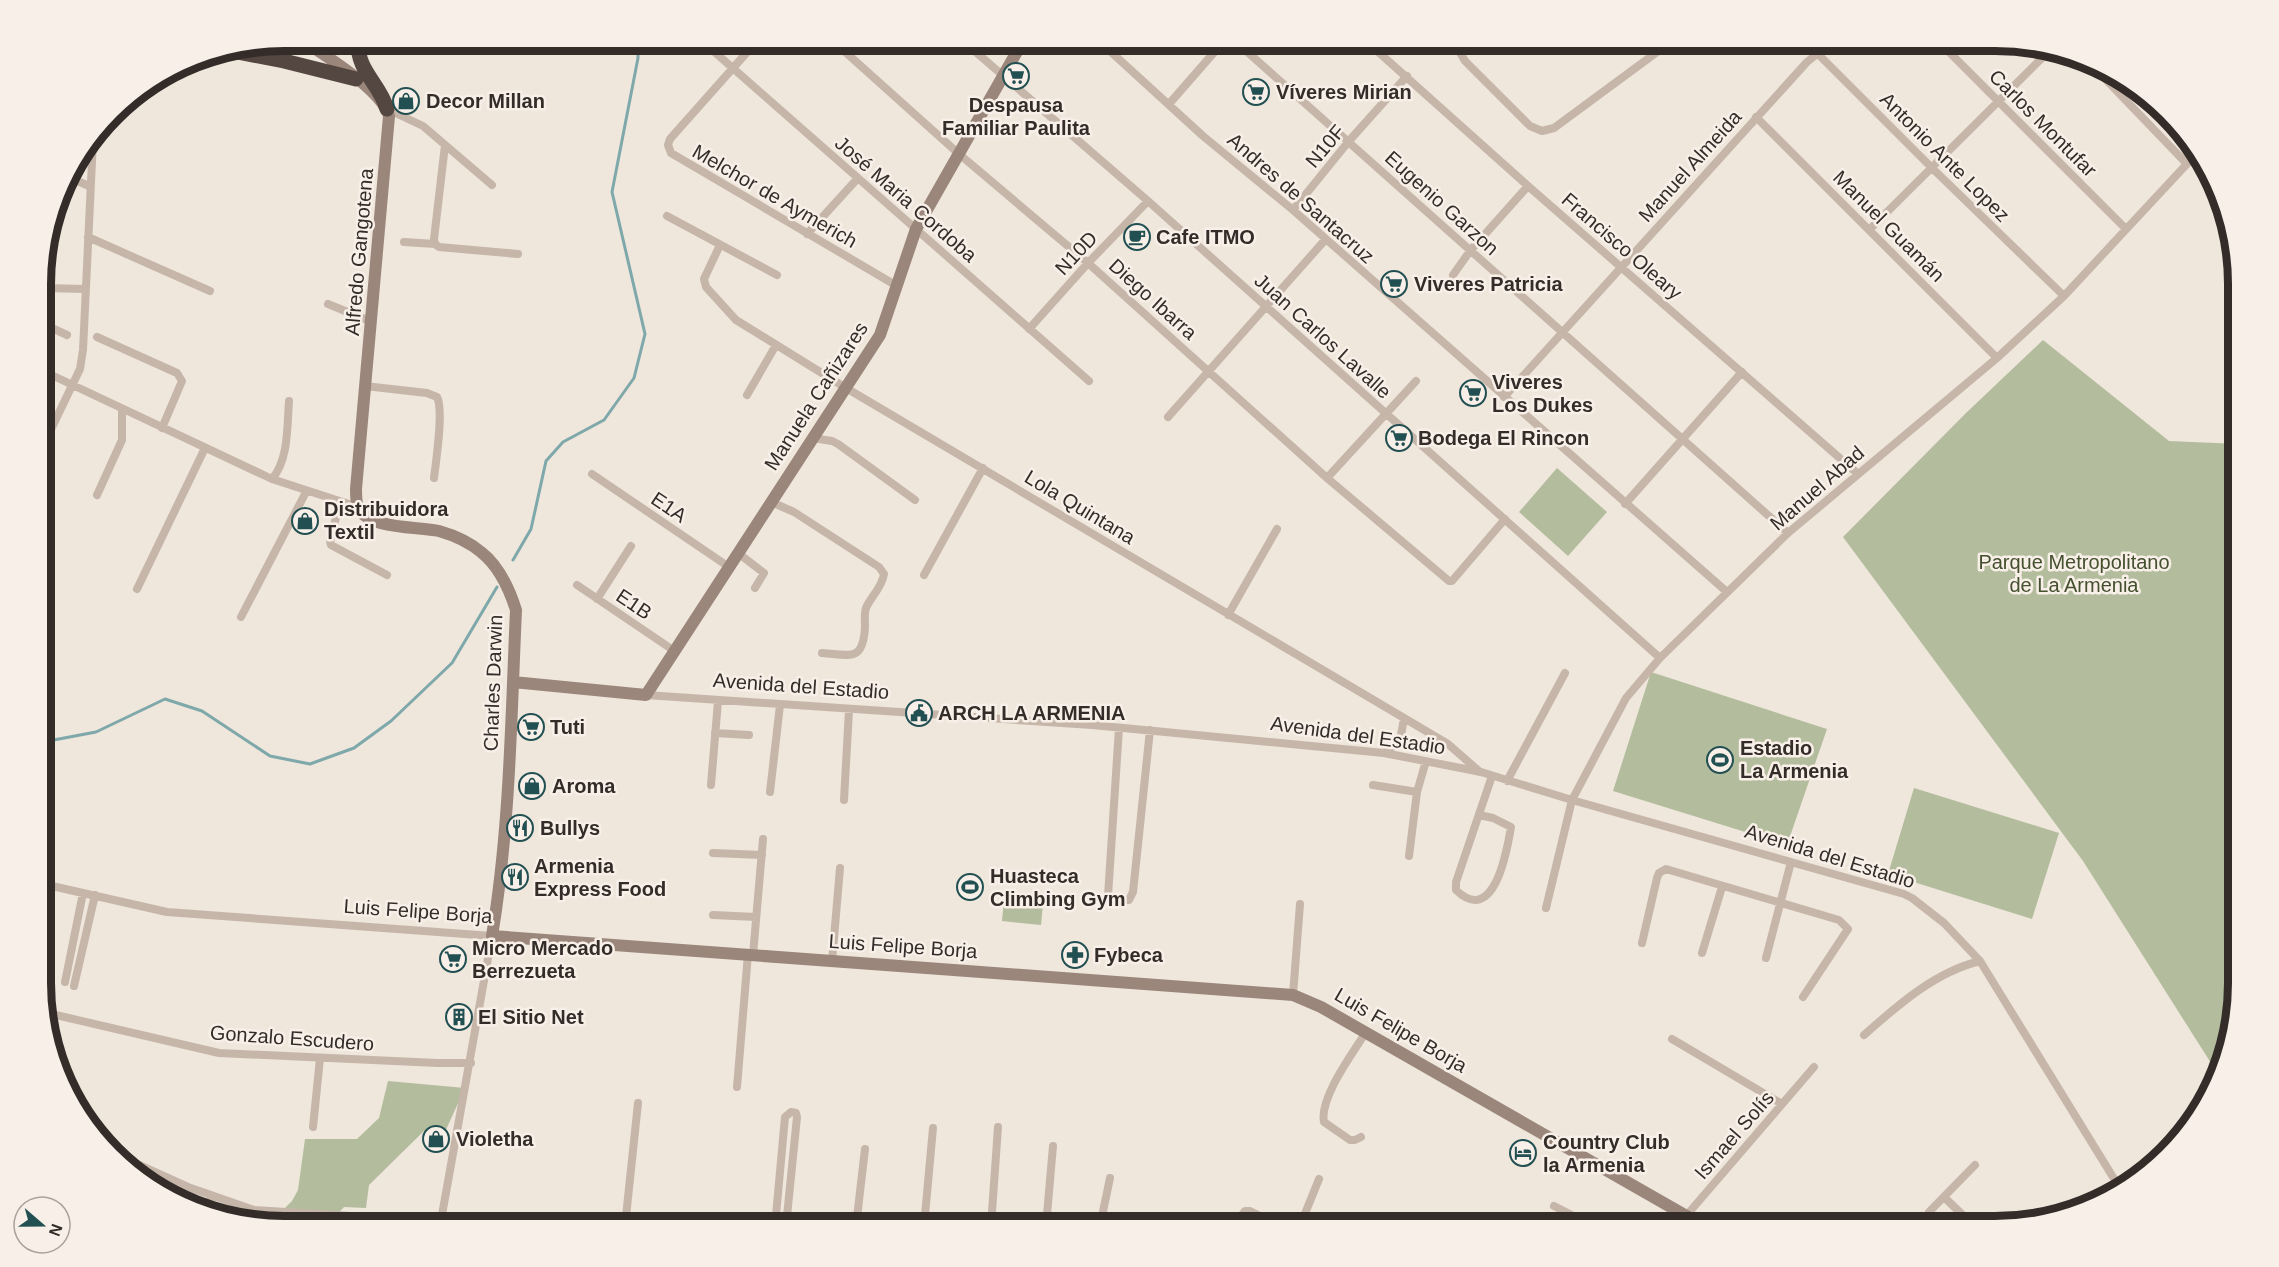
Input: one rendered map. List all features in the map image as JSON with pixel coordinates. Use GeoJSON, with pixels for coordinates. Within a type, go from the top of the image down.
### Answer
{"type":"FeatureCollection","features":[{"type":"Feature","properties":{"kind":"highway"},"geometry":{"type":"LineString","coordinates":[[359,51],[360,62],[384,99],[387,109]]}},
{"type":"Feature","properties":{"kind":"highway"},"geometry":{"type":"LineString","coordinates":[[247,54],[356,79]]}},
{"type":"Feature","properties":{"kind":"street"},"geometry":{"type":"LineString","coordinates":[[319,51],[373,92],[387,109],[416,121],[492,185]]}},
{"type":"Feature","properties":{"kind":"street","name":"José Maria Cordoba"},"geometry":{"type":"LineString","coordinates":[[714,51],[1089,381]]}},
{"type":"Feature","properties":{"kind":"street","name":"Melchor de Aymerich"},"geometry":{"type":"LineString","coordinates":[[747,51],[670,139],[669,150],[682,161],[897,286]]}},
{"type":"Feature","properties":{"kind":"street","name":"Diego Ibarra"},"geometry":{"type":"LineString","coordinates":[[845,51],[959,154],[1088,263],[1327,478],[1451,581],[1505,519]]}},
{"type":"Feature","properties":{"kind":"street","name":"Juan Carlos Lavalle"},"geometry":{"type":"LineString","coordinates":[[975,51],[1148,201],[1660,658]]}},
{"type":"Feature","properties":{"kind":"street","name":"Manuela Cañizares"},"geometry":{"type":"LineString","coordinates":[[646,694],[880,335],[916,229],[1017,51]]}},
{"type":"Feature","properties":{"kind":"street","name":"Andres de Santacruz"},"geometry":{"type":"LineString","coordinates":[[1111,51],[1203,136],[1293,210],[1727,592]]}},
{"type":"Feature","properties":{"kind":"street"},"geometry":{"type":"LineString","coordinates":[[1169,104],[1215,51]]}},
{"type":"Feature","properties":{"kind":"street","name":"Eugenio Garzon"},"geometry":{"type":"LineString","coordinates":[[1247,51],[1788,533]]}},
{"type":"Feature","properties":{"kind":"street","name":"Francisco Oleary"},"geometry":{"type":"LineString","coordinates":[[1379,51],[1528,186],[1858,474]]}},
{"type":"Feature","properties":{"kind":"street"},"geometry":{"type":"LineString","coordinates":[[1459,51],[1465,61],[1530,126],[1542,131],[1554,128],[1657,51]]}},
{"type":"Feature","properties":{"kind":"street","name":"Antonio Ante Lopez"},"geometry":{"type":"LineString","coordinates":[[1815,51],[2064,296]]}},
{"type":"Feature","properties":{"kind":"street","name":"Manuel Almeida"},"geometry":{"type":"LineString","coordinates":[[1504,397],[1756,117],[1807,62],[1821,51]]}},
{"type":"Feature","properties":{"kind":"street","name":"Carlos Montufar"},"geometry":{"type":"LineString","coordinates":[[1949,51],[2126,229]]}},
{"type":"Feature","properties":{"kind":"street"},"geometry":{"type":"LineString","coordinates":[[1869,230],[2044,56]]}},
{"type":"Feature","properties":{"kind":"street","name":"N10F"},"geometry":{"type":"LineString","coordinates":[[1293,210],[1349,141],[1407,76]]}},
{"type":"Feature","properties":{"kind":"street"},"geometry":{"type":"LineString","coordinates":[[2106,79],[2187,164]]}},
{"type":"Feature","properties":{"kind":"street","name":"Alfredo Gangotena"},"geometry":{"type":"LineString","coordinates":[[358,507],[356,489],[389,134],[387,109]]}},
{"type":"Feature","properties":{"kind":"street","name":"Manuel Guamán"},"geometry":{"type":"LineString","coordinates":[[1756,117],[1997,358]]}},
{"type":"Feature","properties":{"kind":"street"},"geometry":{"type":"LineString","coordinates":[[435,244],[445,145]]}},
{"type":"Feature","properties":{"kind":"street"},"geometry":{"type":"LineString","coordinates":[[51,430],[80,369],[83,350],[92,152]]}},
{"type":"Feature","properties":{"kind":"street","name":"Manuel Abad"},"geometry":{"type":"LineString","coordinates":[[1546,908],[1572,800],[1626,698],[1660,658],[1788,533],[1997,358],[2064,296],[2192,159]]}},
{"type":"Feature","properties":{"kind":"street"},"geometry":{"type":"LineString","coordinates":[[807,234],[858,178]]}},
{"type":"Feature","properties":{"kind":"street"},"geometry":{"type":"LineString","coordinates":[[75,180],[89,186]]}},
{"type":"Feature","properties":{"kind":"street"},"geometry":{"type":"LineString","coordinates":[[1453,275],[1470,251],[1528,186]]}},
{"type":"Feature","properties":{"kind":"street","name":"N10D"},"geometry":{"type":"LineString","coordinates":[[1029,329],[1148,201]]}},
{"type":"Feature","properties":{"kind":"street"},"geometry":{"type":"LineString","coordinates":[[667,216],[777,275]]}},
{"type":"Feature","properties":{"kind":"street"},"geometry":{"type":"LineString","coordinates":[[88,237],[210,291]]}},
{"type":"Feature","properties":{"kind":"street"},"geometry":{"type":"LineString","coordinates":[[1168,417],[1325,240]]}},
{"type":"Feature","properties":{"kind":"street"},"geometry":{"type":"LineString","coordinates":[[404,243],[435,244],[439,247],[518,254]]}},
{"type":"Feature","properties":{"kind":"street","name":"Lola Quintana"},"geometry":{"type":"LineString","coordinates":[[720,245],[704,279],[706,287],[736,320],[846,388],[1404,718],[1456,750],[1481,772]]}},
{"type":"Feature","properties":{"kind":"street"},"geometry":{"type":"LineString","coordinates":[[51,288],[86,289]]}},
{"type":"Feature","properties":{"kind":"street"},"geometry":{"type":"LineString","coordinates":[[328,304],[372,322]]}},
{"type":"Feature","properties":{"kind":"street"},"geometry":{"type":"LineString","coordinates":[[51,328],[67,336]]}},
{"type":"Feature","properties":{"kind":"street"},"geometry":{"type":"LineString","coordinates":[[97,337],[177,373],[180,377],[182,381],[162,428]]}},
{"type":"Feature","properties":{"kind":"street"},"geometry":{"type":"LineString","coordinates":[[747,395],[776,345]]}},
{"type":"Feature","properties":{"kind":"street"},"geometry":{"type":"LineString","coordinates":[[1625,504],[1742,372]]}},
{"type":"Feature","properties":{"kind":"street","name":"Charles Darwin"},"geometry":{"type":"LineString","coordinates":[[51,375],[272,479],[306,492],[358,507],[372,520],[397,526],[439,531],[455,537],[480,551],[491,562],[510,591],[516,610],[508,812],[502,874],[471,1063],[442,1216]]}},
{"type":"Feature","properties":{"kind":"street"},"geometry":{"type":"LineString","coordinates":[[1327,478],[1416,381]]}},
{"type":"Feature","properties":{"kind":"street"},"geometry":{"type":"LineString","coordinates":[[366,387],[427,393],[440,400],[434,478]]}},
{"type":"Feature","properties":{"kind":"street"},"geometry":{"type":"LineString","coordinates":[[272,479],[283,456],[289,401]]}},
{"type":"Feature","properties":{"kind":"street"},"geometry":{"type":"LineString","coordinates":[[97,495],[122,440],[122,409]]}},
{"type":"Feature","properties":{"kind":"street"},"geometry":{"type":"LineString","coordinates":[[813,438],[838,444],[915,500]]}},
{"type":"Feature","properties":{"kind":"street"},"geometry":{"type":"LineString","coordinates":[[136,590],[205,448]]}},
{"type":"Feature","properties":{"kind":"street"},"geometry":{"type":"LineString","coordinates":[[924,575],[983,468]]}},
{"type":"Feature","properties":{"kind":"street","name":"E1A"},"geometry":{"type":"LineString","coordinates":[[592,474],[729,567]]}},
{"type":"Feature","properties":{"kind":"street"},"geometry":{"type":"LineString","coordinates":[[241,616],[306,492]]}},
{"type":"Feature","properties":{"kind":"street"},"geometry":{"type":"LineString","coordinates":[[340,502],[331,545],[387,575]]}},
{"type":"Feature","properties":{"kind":"street"},"geometry":{"type":"LineString","coordinates":[[771,502],[801,517],[879,567],[884,574],[866,609],[862,647],[857,653],[851,655],[822,653]]}},
{"type":"Feature","properties":{"kind":"street"},"geometry":{"type":"LineString","coordinates":[[1228,615],[1277,529]]}},
{"type":"Feature","properties":{"kind":"street"},"geometry":{"type":"LineString","coordinates":[[597,599],[631,546]]}},
{"type":"Feature","properties":{"kind":"street"},"geometry":{"type":"LineString","coordinates":[[738,553],[764,573],[755,588]]}},
{"type":"Feature","properties":{"kind":"street","name":"E1B"},"geometry":{"type":"LineString","coordinates":[[577,585],[673,650]]}},
{"type":"Feature","properties":{"kind":"street"},"geometry":{"type":"LineString","coordinates":[[1507,781],[1565,673]]}},
{"type":"Feature","properties":{"kind":"street","name":"Avenida del Estadio"},"geometry":{"type":"LineString","coordinates":[[513,682],[718,701],[1150,730],[1384,753],[1481,772],[1912,898],[1944,924],[1980,961],[2116,1182]]}},
{"type":"Feature","properties":{"kind":"street"},"geometry":{"type":"LineString","coordinates":[[711,785],[718,701]]}},
{"type":"Feature","properties":{"kind":"street"},"geometry":{"type":"LineString","coordinates":[[770,792],[780,705]]}},
{"type":"Feature","properties":{"kind":"street"},"geometry":{"type":"LineString","coordinates":[[843,800],[849,710]]}},
{"type":"Feature","properties":{"kind":"street"},"geometry":{"type":"LineString","coordinates":[[1384,753],[1400,741],[1404,730],[1404,718]]}},
{"type":"Feature","properties":{"kind":"street"},"geometry":{"type":"LineString","coordinates":[[1119,728],[1108,896],[1111,900],[1117,901],[1129,900],[1133,892],[1150,730]]}},
{"type":"Feature","properties":{"kind":"street"},"geometry":{"type":"LineString","coordinates":[[715,733],[749,735]]}},
{"type":"Feature","properties":{"kind":"street"},"geometry":{"type":"LineString","coordinates":[[1408,855],[1417,792],[1426,762]]}},
{"type":"Feature","properties":{"kind":"street"},"geometry":{"type":"LineString","coordinates":[[1479,815],[1493,818],[1511,827],[1505,855],[1492,893],[1484,898],[1476,899],[1461,895],[1456,890],[1456,882],[1492,776]]}},
{"type":"Feature","properties":{"kind":"street"},"geometry":{"type":"LineString","coordinates":[[1373,785],[1417,792]]}},
{"type":"Feature","properties":{"kind":"street"},"geometry":{"type":"LineString","coordinates":[[736,1087],[763,839]]}},
{"type":"Feature","properties":{"kind":"street"},"geometry":{"type":"LineString","coordinates":[[713,853],[762,855]]}},
{"type":"Feature","properties":{"kind":"street"},"geometry":{"type":"LineString","coordinates":[[1766,957],[1791,862]]}},
{"type":"Feature","properties":{"kind":"street"},"geometry":{"type":"LineString","coordinates":[[832,961],[840,868]]}},
{"type":"Feature","properties":{"kind":"street"},"geometry":{"type":"LineString","coordinates":[[1642,943],[1659,873],[1666,870],[1839,920],[1848,929],[1803,997]]}},
{"type":"Feature","properties":{"kind":"street","name":"Luis Felipe Borja"},"geometry":{"type":"LineString","coordinates":[[51,886],[167,912],[1293,995],[1321,1007],[1366,1032],[1675,1216]]}},
{"type":"Feature","properties":{"kind":"street"},"geometry":{"type":"LineString","coordinates":[[1702,953],[1722,887]]}},
{"type":"Feature","properties":{"kind":"street"},"geometry":{"type":"LineString","coordinates":[[83,893],[69,984],[95,895]]}},
{"type":"Feature","properties":{"kind":"street"},"geometry":{"type":"LineString","coordinates":[[1293,995],[1300,904]]}},
{"type":"Feature","properties":{"kind":"street"},"geometry":{"type":"LineString","coordinates":[[713,915],[756,917]]}},
{"type":"Feature","properties":{"kind":"street"},"geometry":{"type":"LineString","coordinates":[[1864,1035],[1902,1001],[1932,982],[1980,961]]}},
{"type":"Feature","properties":{"kind":"street","name":"Gonzalo Escudero"},"geometry":{"type":"LineString","coordinates":[[53,1014],[219,1053],[471,1063]]}},
{"type":"Feature","properties":{"kind":"street"},"geometry":{"type":"LineString","coordinates":[[1360,1137],[1350,1140],[1335,1131],[1324,1122],[1322,1114],[1328,1095],[1366,1032]]}},
{"type":"Feature","properties":{"kind":"street"},"geometry":{"type":"LineString","coordinates":[[1672,1040],[1782,1104]]}},
{"type":"Feature","properties":{"kind":"street"},"geometry":{"type":"LineString","coordinates":[[313,1127],[320,1058]]}},
{"type":"Feature","properties":{"kind":"street","name":"Ismael Solís"},"geometry":{"type":"LineString","coordinates":[[1687,1216],[1814,1067]]}},
{"type":"Feature","properties":{"kind":"street"},"geometry":{"type":"LineString","coordinates":[[627,1216],[638,1103]]}},
{"type":"Feature","properties":{"kind":"street"},"geometry":{"type":"LineString","coordinates":[[776,1216],[785,1118],[791,1112],[796,1113],[797,1117],[787,1216]]}},
{"type":"Feature","properties":{"kind":"street"},"geometry":{"type":"LineString","coordinates":[[992,1216],[998,1127]]}},
{"type":"Feature","properties":{"kind":"street"},"geometry":{"type":"LineString","coordinates":[[925,1216],[933,1128]]}},
{"type":"Feature","properties":{"kind":"street"},"geometry":{"type":"LineString","coordinates":[[1047,1216],[1053,1146]]}},
{"type":"Feature","properties":{"kind":"street"},"geometry":{"type":"LineString","coordinates":[[857,1216],[865,1149]]}},
{"type":"Feature","properties":{"kind":"street"},"geometry":{"type":"LineString","coordinates":[[139,1165],[210,1195],[254,1210],[334,1216]]}},
{"type":"Feature","properties":{"kind":"street"},"geometry":{"type":"LineString","coordinates":[[1929,1212],[1975,1165]]}},
{"type":"Feature","properties":{"kind":"street"},"geometry":{"type":"LineString","coordinates":[[1102,1216],[1110,1178]]}},
{"type":"Feature","properties":{"kind":"street"},"geometry":{"type":"LineString","coordinates":[[1304,1216],[1319,1179]]}},
{"type":"Feature","properties":{"kind":"street"},"geometry":{"type":"LineString","coordinates":[[208,1204],[210,1195]]}},
{"type":"Feature","properties":{"kind":"street"},"geometry":{"type":"LineString","coordinates":[[1944,1197],[1964,1216]]}},
{"type":"Feature","properties":{"kind":"street"},"geometry":{"type":"LineString","coordinates":[[1554,1206],[1574,1216]]}},
{"type":"Feature","properties":{"kind":"street"},"geometry":{"type":"LineString","coordinates":[[1241,1216],[1245,1211],[1260,1216]]}},
{"type":"Feature","properties":{"kind":"green space","name":"Parque Metropolitano de La Armenia"},"geometry":{"type":"Polygon","coordinates":[[[2043,340],[2169,441],[2228,444],[2228,998],[2224,1028],[2213,1066],[2083,861],[1843,537],[1966,413],[2043,340]]]}},
{"type":"Feature","properties":{"kind":"green space"},"geometry":{"type":"Polygon","coordinates":[[[1557,468],[1607,512],[1568,556],[1519,512],[1557,468]]]}},
{"type":"Feature","properties":{"kind":"green space","name":"Estadio La Armenia"},"geometry":{"type":"Polygon","coordinates":[[[1651,672],[1827,729],[1787,845],[1613,791],[1651,672]]]}},
{"type":"Feature","properties":{"kind":"green space"},"geometry":{"type":"Polygon","coordinates":[[[1914,788],[2059,833],[2032,919],[1888,874],[1914,788]]]}},
{"type":"Feature","properties":{"kind":"green space"},"geometry":{"type":"Polygon","coordinates":[[[1004,900],[1043,904],[1041,925],[1002,921],[1004,900]]]}},
{"type":"Feature","properties":{"kind":"green space"},"geometry":{"type":"Polygon","coordinates":[[[388,1081],[465,1088],[444,1134],[424,1131],[369,1185],[366,1208],[344,1207],[335,1216],[277,1216],[292,1201],[298,1190],[305,1139],[357,1139],[379,1118],[388,1081]]]}},
{"type":"Feature","properties":{"kind":"waterway"},"geometry":{"type":"LineString","coordinates":[[513,560],[531,529],[546,461],[563,442],[604,420],[634,378],[645,334],[612,192],[638,51]]}},
{"type":"Feature","properties":{"kind":"waterway"},"geometry":{"type":"LineString","coordinates":[[51,740],[96,732],[165,699],[202,711],[270,756],[310,764],[354,748],[391,721],[452,663],[497,587]]}},
{"type":"Feature","properties":{"kind":"place","name":"Despausa Familiar Paulita"},"geometry":{"type":"Point","coordinates":[1016,76]}},
{"type":"Feature","properties":{"kind":"place","name":"Víveres Mirian"},"geometry":{"type":"Point","coordinates":[1256,92]}},
{"type":"Feature","properties":{"kind":"place","name":"Decor Millan"},"geometry":{"type":"Point","coordinates":[406,101]}},
{"type":"Feature","properties":{"kind":"place","name":"Cafe ITMO"},"geometry":{"type":"Point","coordinates":[1137,237]}},
{"type":"Feature","properties":{"kind":"place","name":"Viveres Patricia"},"geometry":{"type":"Point","coordinates":[1394,284]}},
{"type":"Feature","properties":{"kind":"place","name":"Viveres Los Dukes"},"geometry":{"type":"Point","coordinates":[1473,393]}},
{"type":"Feature","properties":{"kind":"place","name":"Bodega El Rincon"},"geometry":{"type":"Point","coordinates":[1399,438]}},
{"type":"Feature","properties":{"kind":"place","name":"Distribuidora Textil"},"geometry":{"type":"Point","coordinates":[305,521]}},
{"type":"Feature","properties":{"kind":"place","name":"ARCH LA ARMENIA"},"geometry":{"type":"Point","coordinates":[919,713]}},
{"type":"Feature","properties":{"kind":"place","name":"Tuti"},"geometry":{"type":"Point","coordinates":[531,727]}},
{"type":"Feature","properties":{"kind":"place","name":"Estadio La Armenia"},"geometry":{"type":"Point","coordinates":[1720,760]}},
{"type":"Feature","properties":{"kind":"place","name":"Aroma"},"geometry":{"type":"Point","coordinates":[532,786]}},
{"type":"Feature","properties":{"kind":"place","name":"Bullys"},"geometry":{"type":"Point","coordinates":[520,828]}},
{"type":"Feature","properties":{"kind":"place","name":"Armenia Express Food"},"geometry":{"type":"Point","coordinates":[515,877]}},
{"type":"Feature","properties":{"kind":"place","name":"Huasteca Climbing Gym"},"geometry":{"type":"Point","coordinates":[970,887]}},
{"type":"Feature","properties":{"kind":"place","name":"Fybeca"},"geometry":{"type":"Point","coordinates":[1075,955]}},
{"type":"Feature","properties":{"kind":"place","name":"Micro Mercado Berrezueta"},"geometry":{"type":"Point","coordinates":[453,959]}},
{"type":"Feature","properties":{"kind":"place","name":"El Sitio Net"},"geometry":{"type":"Point","coordinates":[459,1017]}},
{"type":"Feature","properties":{"kind":"place","name":"Violetha"},"geometry":{"type":"Point","coordinates":[436,1139]}},
{"type":"Feature","properties":{"kind":"place","name":"Country Club la Armenia"},"geometry":{"type":"Point","coordinates":[1523,1153]}}]}
